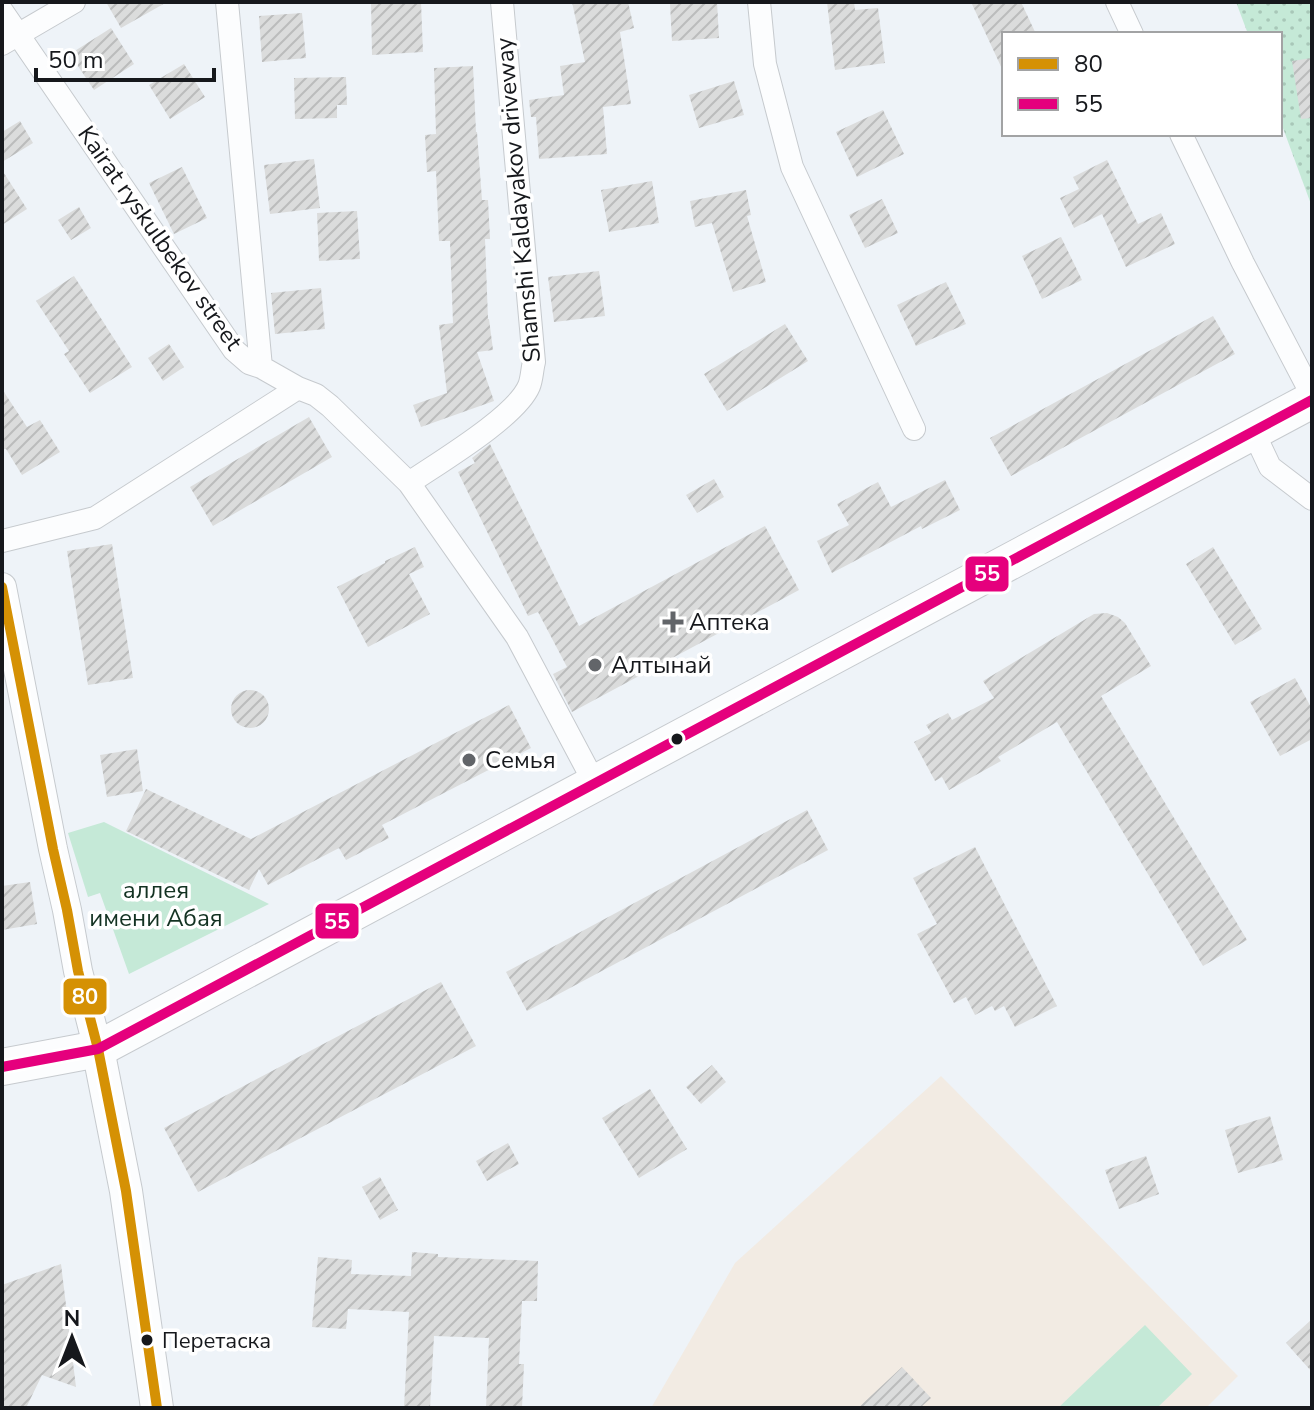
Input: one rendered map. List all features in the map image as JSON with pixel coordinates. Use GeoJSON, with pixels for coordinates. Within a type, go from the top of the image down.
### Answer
{"type":"FeatureCollection","features":[{"type":"Feature","properties":{"kind":"main road"},"geometry":{"type":"LineString","coordinates":[[2,1067],[98,1049],[1312,397]]}},
{"type":"Feature","properties":{"kind":"main road"},"geometry":{"type":"LineString","coordinates":[[98,1049],[126,1191],[157,1408]]}},
{"type":"Feature","properties":{"kind":"street"},"geometry":{"type":"LineString","coordinates":[[10,39],[74,2]]}},
{"type":"Feature","properties":{"kind":"street"},"geometry":{"type":"LineString","coordinates":[[227,2],[261,367]]}},
{"type":"Feature","properties":{"kind":"street","name":"Shamshi Kaldayakov driveway"},"geometry":{"type":"LineString","coordinates":[[409,483],[516,406],[529,386],[534,362],[502,2]]}},
{"type":"Feature","properties":{"kind":"street"},"geometry":{"type":"LineString","coordinates":[[759,2],[765,64],[792,167],[914,429]]}},
{"type":"Feature","properties":{"kind":"street"},"geometry":{"type":"LineString","coordinates":[[1117,2],[1131,32]]}},
{"type":"Feature","properties":{"kind":"street","name":"Kairat ryskulbekov street"},"geometry":{"type":"LineString","coordinates":[[2,11],[10,39],[234,350],[249,363],[316,395],[409,483],[517,637],[594,782]]}},
{"type":"Feature","properties":{"kind":"street"},"geometry":{"type":"LineString","coordinates":[[1182,136],[1312,397]]}},
{"type":"Feature","properties":{"kind":"street"},"geometry":{"type":"LineString","coordinates":[[2,541],[95,518],[298,388]]}},
{"type":"Feature","properties":{"kind":"street"},"geometry":{"type":"LineString","coordinates":[[1253,431],[1270,467],[1312,499]]}},
{"type":"Feature","properties":{"kind":"street"},"geometry":{"type":"LineString","coordinates":[[2,587],[78,971],[98,1049]]}},
{"type":"Feature","properties":{"kind":"shaded area"},"geometry":{"type":"Polygon","coordinates":[[[941,1076],[1238,1376],[1206,1408],[651,1408],[735,1263],[941,1076]]]}},
{"type":"Feature","properties":{"kind":"green space"},"geometry":{"type":"Polygon","coordinates":[[[1236,2],[1312,2],[1312,207],[1282,125],[1282,32],[1247,32],[1236,2]]]}},
{"type":"Feature","properties":{"kind":"green space","name":"аллея имени Абая"},"geometry":{"type":"Polygon","coordinates":[[[104,822],[269,904],[129,974],[100,893],[88,897],[68,833],[104,822]]]}},
{"type":"Feature","properties":{"kind":"green space"},"geometry":{"type":"Polygon","coordinates":[[[1145,1325],[1192,1374],[1157,1408],[1058,1408],[1145,1325]]]}},
{"type":"Feature","properties":{"kind":"building"},"geometry":{"type":"Polygon","coordinates":[[[106,2],[167,2],[121,28],[106,2]]]}},
{"type":"Feature","properties":{"kind":"building"},"geometry":{"type":"Polygon","coordinates":[[[371,2],[421,2],[423,52],[372,55],[371,2]]]}},
{"type":"Feature","properties":{"kind":"building"},"geometry":{"type":"Polygon","coordinates":[[[572,2],[628,2],[634,28],[620,32],[631,104],[603,107],[607,154],[539,159],[536,117],[531,117],[529,100],[564,95],[560,66],[585,62],[572,2]]]}},
{"type":"Feature","properties":{"kind":"building"},"geometry":{"type":"Polygon","coordinates":[[[717,2],[719,38],[672,41],[670,4],[717,2]]]}},
{"type":"Feature","properties":{"kind":"building"},"geometry":{"type":"Polygon","coordinates":[[[827,2],[854,2],[855,10],[878,8],[885,63],[835,70],[827,2]]]}},
{"type":"Feature","properties":{"kind":"building"},"geometry":{"type":"Polygon","coordinates":[[[971,2],[1021,2],[1035,32],[1002,32],[1002,69],[971,2]]]}},
{"type":"Feature","properties":{"kind":"building"},"geometry":{"type":"Polygon","coordinates":[[[302,13],[306,58],[262,62],[259,16],[302,13]]]}},
{"type":"Feature","properties":{"kind":"building"},"geometry":{"type":"Polygon","coordinates":[[[111,28],[134,64],[94,90],[70,54],[111,28]]]}},
{"type":"Feature","properties":{"kind":"building"},"geometry":{"type":"Polygon","coordinates":[[[1312,58],[1312,118],[1301,119],[1292,61],[1312,58]]]}},
{"type":"Feature","properties":{"kind":"building"},"geometry":{"type":"Polygon","coordinates":[[[184,64],[205,97],[170,119],[149,85],[184,64]]]}},
{"type":"Feature","properties":{"kind":"building"},"geometry":{"type":"Polygon","coordinates":[[[473,66],[482,200],[488,200],[490,239],[485,239],[488,319],[493,350],[477,352],[494,401],[421,427],[413,405],[447,393],[439,325],[453,323],[450,241],[439,241],[436,171],[427,172],[425,135],[436,134],[434,68],[473,66]]]}},
{"type":"Feature","properties":{"kind":"building"},"geometry":{"type":"Polygon","coordinates":[[[346,77],[347,105],[337,105],[337,118],[295,119],[294,78],[346,77]]]}},
{"type":"Feature","properties":{"kind":"building"},"geometry":{"type":"Polygon","coordinates":[[[734,81],[744,115],[699,128],[689,95],[734,81]]]}},
{"type":"Feature","properties":{"kind":"building"},"geometry":{"type":"Polygon","coordinates":[[[883,110],[904,154],[857,177],[836,132],[883,110]]]}},
{"type":"Feature","properties":{"kind":"building"},"geometry":{"type":"Polygon","coordinates":[[[20,121],[33,143],[2,162],[2,132],[20,121]]]}},
{"type":"Feature","properties":{"kind":"building"},"geometry":{"type":"Polygon","coordinates":[[[314,159],[320,208],[270,214],[264,165],[314,159]]]}},
{"type":"Feature","properties":{"kind":"building"},"geometry":{"type":"Polygon","coordinates":[[[1107,160],[1138,224],[1161,213],[1175,244],[1126,267],[1102,214],[1074,228],[1060,198],[1079,189],[1073,177],[1107,160]]]}},
{"type":"Feature","properties":{"kind":"building"},"geometry":{"type":"Polygon","coordinates":[[[182,167],[207,218],[174,234],[149,183],[182,167]]]}},
{"type":"Feature","properties":{"kind":"building"},"geometry":{"type":"Polygon","coordinates":[[[2,170],[27,209],[2,225],[2,170]]]}},
{"type":"Feature","properties":{"kind":"building"},"geometry":{"type":"Polygon","coordinates":[[[652,181],[659,223],[609,232],[601,190],[652,181]]]}},
{"type":"Feature","properties":{"kind":"building"},"geometry":{"type":"Polygon","coordinates":[[[746,190],[751,215],[747,216],[766,282],[733,292],[712,223],[695,227],[690,201],[746,190]]]}},
{"type":"Feature","properties":{"kind":"building"},"geometry":{"type":"Polygon","coordinates":[[[882,199],[898,233],[865,248],[849,215],[882,199]]]}},
{"type":"Feature","properties":{"kind":"building"},"geometry":{"type":"Polygon","coordinates":[[[79,207],[91,228],[71,240],[58,220],[79,207]]]}},
{"type":"Feature","properties":{"kind":"building"},"geometry":{"type":"Polygon","coordinates":[[[357,211],[360,259],[319,261],[317,213],[357,211]]]}},
{"type":"Feature","properties":{"kind":"building"},"geometry":{"type":"Polygon","coordinates":[[[1061,237],[1082,280],[1042,299],[1022,256],[1061,237]]]}},
{"type":"Feature","properties":{"kind":"building"},"geometry":{"type":"Polygon","coordinates":[[[599,271],[605,316],[554,322],[548,277],[599,271]]]}},
{"type":"Feature","properties":{"kind":"building"},"geometry":{"type":"Polygon","coordinates":[[[74,276],[132,367],[90,393],[64,354],[69,351],[36,301],[74,276]]]}},
{"type":"Feature","properties":{"kind":"building"},"geometry":{"type":"Polygon","coordinates":[[[946,282],[966,324],[916,346],[897,305],[946,282]]]}},
{"type":"Feature","properties":{"kind":"building"},"geometry":{"type":"Polygon","coordinates":[[[321,288],[325,329],[275,334],[271,293],[321,288]]]}},
{"type":"Feature","properties":{"kind":"building"},"geometry":{"type":"Polygon","coordinates":[[[1213,316],[1235,354],[1011,476],[990,438],[1213,316]]]}},
{"type":"Feature","properties":{"kind":"building"},"geometry":{"type":"Polygon","coordinates":[[[785,324],[808,361],[727,411],[704,374],[785,324]]]}},
{"type":"Feature","properties":{"kind":"building"},"geometry":{"type":"Polygon","coordinates":[[[169,344],[184,367],[163,381],[148,358],[169,344]]]}},
{"type":"Feature","properties":{"kind":"building"},"geometry":{"type":"Polygon","coordinates":[[[2,389],[27,427],[40,420],[60,452],[22,475],[6,449],[2,449],[2,389]]]}},
{"type":"Feature","properties":{"kind":"building"},"geometry":{"type":"Polygon","coordinates":[[[309,417],[332,457],[213,526],[190,487],[309,417]]]}},
{"type":"Feature","properties":{"kind":"building"},"geometry":{"type":"Polygon","coordinates":[[[490,444],[579,626],[765,526],[799,590],[572,712],[553,674],[567,667],[538,612],[528,616],[458,472],[475,463],[472,458],[490,444]]]}},
{"type":"Feature","properties":{"kind":"building"},"geometry":{"type":"Polygon","coordinates":[[[714,479],[724,497],[697,513],[686,495],[714,479]]]}},
{"type":"Feature","properties":{"kind":"building"},"geometry":{"type":"Polygon","coordinates":[[[945,480],[960,510],[922,529],[921,526],[832,573],[817,541],[849,525],[837,504],[878,482],[891,507],[945,480]]]}},
{"type":"Feature","properties":{"kind":"building"},"geometry":{"type":"Polygon","coordinates":[[[112,544],[133,678],[88,685],[67,551],[112,544]]]}},
{"type":"Feature","properties":{"kind":"building"},"geometry":{"type":"Polygon","coordinates":[[[415,547],[424,567],[409,574],[430,614],[368,647],[337,587],[415,547]]]}},
{"type":"Feature","properties":{"kind":"building"},"geometry":{"type":"Polygon","coordinates":[[[1213,547],[1262,629],[1235,645],[1186,564],[1213,547]]]}},
{"type":"Feature","properties":{"kind":"building"},"geometry":{"type":"Polygon","coordinates":[[[1107,613],[1125,623],[1151,666],[1101,696],[1247,940],[1203,966],[1057,722],[998,757],[1001,761],[949,790],[942,777],[935,781],[914,742],[931,733],[926,725],[948,713],[952,720],[994,698],[983,681],[1094,614],[1107,613]]]}},
{"type":"Feature","properties":{"kind":"building"},"geometry":{"type":"Polygon","coordinates":[[[1295,678],[1312,709],[1312,739],[1280,756],[1250,702],[1295,678]]]}},
{"type":"Feature","properties":{"kind":"building"},"geometry":{"type":"Polygon","coordinates":[[[250,690],[263,696],[269,709],[263,722],[250,728],[237,722],[231,709],[237,696],[250,690]]]}},
{"type":"Feature","properties":{"kind":"building"},"geometry":{"type":"Polygon","coordinates":[[[509,705],[531,748],[382,825],[389,838],[346,860],[339,848],[268,885],[259,869],[249,890],[126,831],[146,789],[251,839],[509,705]]]}},
{"type":"Feature","properties":{"kind":"building"},"geometry":{"type":"Polygon","coordinates":[[[137,749],[143,791],[107,797],[100,755],[137,749]]]}},
{"type":"Feature","properties":{"kind":"building"},"geometry":{"type":"Polygon","coordinates":[[[807,810],[828,850],[527,1011],[506,972],[807,810]]]}},
{"type":"Feature","properties":{"kind":"building"},"geometry":{"type":"Polygon","coordinates":[[[975,847],[1057,1006],[1015,1027],[1004,1006],[995,1011],[992,1006],[975,1015],[966,997],[954,1003],[917,934],[937,924],[913,878],[975,847]]]}},
{"type":"Feature","properties":{"kind":"building"},"geometry":{"type":"Polygon","coordinates":[[[30,882],[37,924],[2,930],[2,886],[30,882]]]}},
{"type":"Feature","properties":{"kind":"building"},"geometry":{"type":"Polygon","coordinates":[[[441,982],[476,1046],[198,1192],[164,1128],[441,982]]]}},
{"type":"Feature","properties":{"kind":"building"},"geometry":{"type":"Polygon","coordinates":[[[712,1065],[726,1082],[701,1104],[686,1087],[712,1065]]]}},
{"type":"Feature","properties":{"kind":"building"},"geometry":{"type":"Polygon","coordinates":[[[650,1089],[687,1149],[639,1178],[602,1118],[650,1089]]]}},
{"type":"Feature","properties":{"kind":"building"},"geometry":{"type":"Polygon","coordinates":[[[1270,1116],[1283,1160],[1238,1173],[1225,1130],[1270,1116]]]}},
{"type":"Feature","properties":{"kind":"building"},"geometry":{"type":"Polygon","coordinates":[[[508,1143],[519,1164],[487,1181],[476,1161],[508,1143]]]}},
{"type":"Feature","properties":{"kind":"building"},"geometry":{"type":"Polygon","coordinates":[[[1146,1156],[1159,1194],[1119,1209],[1105,1170],[1146,1156]]]}},
{"type":"Feature","properties":{"kind":"building"},"geometry":{"type":"Polygon","coordinates":[[[380,1177],[398,1210],[380,1220],[362,1187],[380,1177]]]}},
{"type":"Feature","properties":{"kind":"building"},"geometry":{"type":"Polygon","coordinates":[[[412,1252],[438,1254],[438,1257],[538,1261],[537,1301],[522,1301],[519,1364],[524,1364],[522,1408],[486,1408],[489,1338],[434,1336],[430,1408],[404,1408],[409,1312],[348,1309],[346,1329],[312,1327],[318,1257],[352,1260],[351,1274],[411,1276],[412,1252]]]}},
{"type":"Feature","properties":{"kind":"building"},"geometry":{"type":"Polygon","coordinates":[[[61,1264],[76,1387],[42,1375],[26,1408],[2,1408],[2,1285],[61,1264]]]}},
{"type":"Feature","properties":{"kind":"building"},"geometry":{"type":"Polygon","coordinates":[[[1312,1319],[1312,1372],[1286,1343],[1312,1319]]]}},
{"type":"Feature","properties":{"kind":"building"},"geometry":{"type":"Polygon","coordinates":[[[902,1367],[931,1398],[920,1408],[858,1408],[902,1367]]]}},
{"type":"Feature","properties":{"kind":"transit line","name":"55"},"geometry":{"type":"LineString","coordinates":[[2,1067],[98,1049],[1312,400]]}},
{"type":"Feature","properties":{"kind":"transit line","name":"80"},"geometry":{"type":"LineString","coordinates":[[2,587],[78,971],[98,1049],[126,1191],[157,1408]]}},
{"type":"Feature","properties":{"kind":"place","name":"Аптека"},"geometry":{"type":"Point","coordinates":[673,622]}},
{"type":"Feature","properties":{"kind":"place","name":"Алтынай"},"geometry":{"type":"Point","coordinates":[595,665]}},
{"type":"Feature","properties":{"kind":"place","name":"Семья"},"geometry":{"type":"Point","coordinates":[469,760]}},
{"type":"Feature","properties":{"kind":"place","name":"Перетаска"},"geometry":{"type":"Point","coordinates":[147,1340]}}]}
